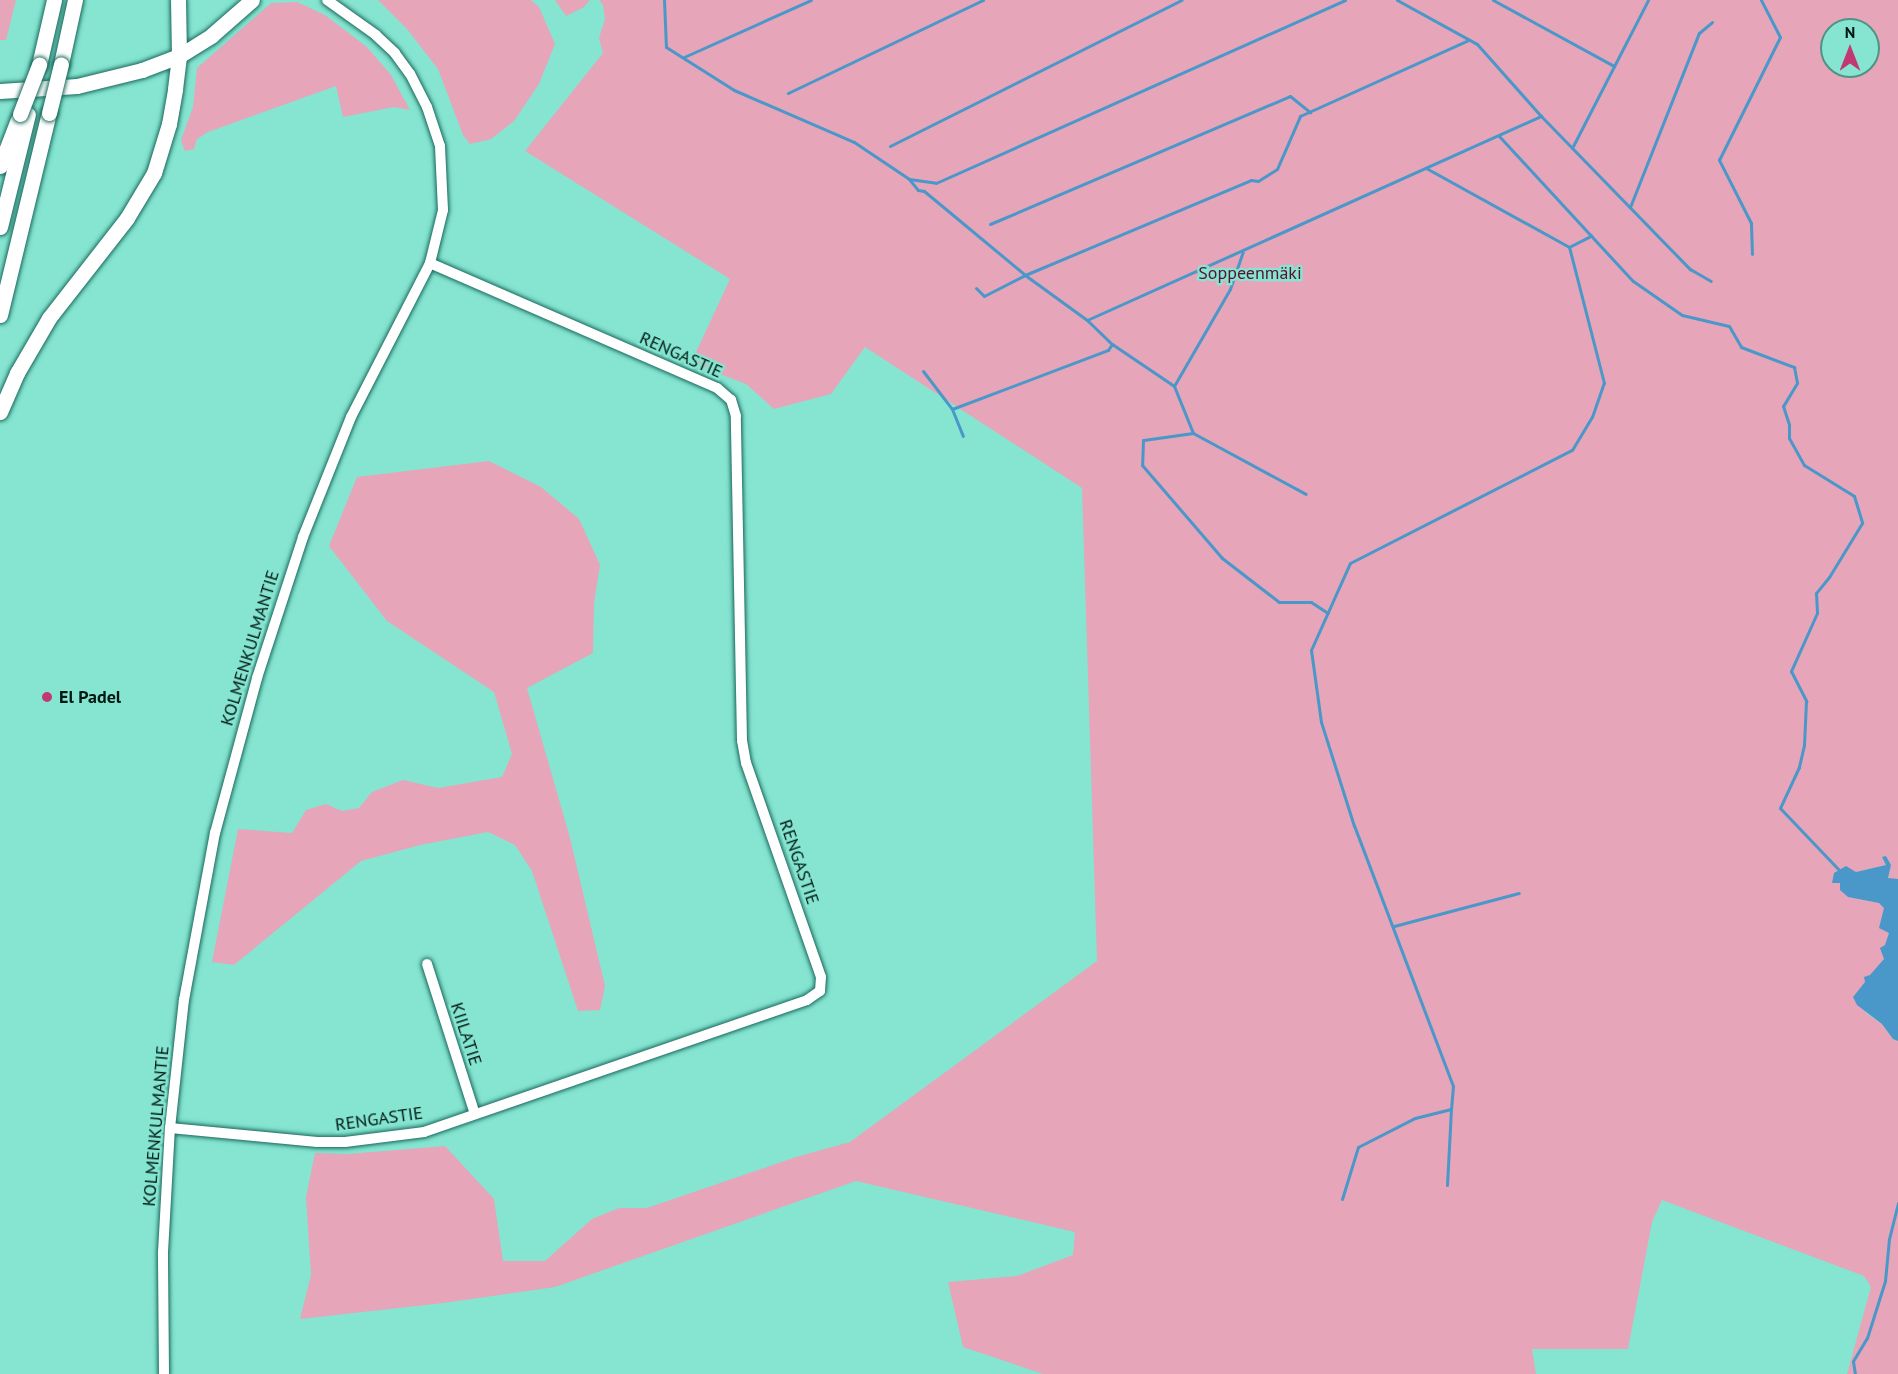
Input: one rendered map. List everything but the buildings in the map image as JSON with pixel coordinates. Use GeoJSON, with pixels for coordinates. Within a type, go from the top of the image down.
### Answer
{"type":"FeatureCollection","features":[{"type":"Feature","properties":{"kind":"highway"},"geometry":{"type":"LineString","coordinates":[[0,227],[24,114],[39,65],[54,0]]}},
{"type":"Feature","properties":{"kind":"highway"},"geometry":{"type":"LineString","coordinates":[[0,315],[75,0]]}},
{"type":"Feature","properties":{"kind":"highway"},"geometry":{"type":"LineString","coordinates":[[0,412],[17,374],[49,318],[146,190],[169,124],[179,56],[178,0]]}},
{"type":"Feature","properties":{"kind":"highway"},"geometry":{"type":"LineString","coordinates":[[0,91],[77,86],[109,80],[179,56],[231,21],[252,0]]}},
{"type":"Feature","properties":{"kind":"highway"},"geometry":{"type":"LineString","coordinates":[[0,166],[24,114]]}},
{"type":"Feature","properties":{"kind":"street","name":"KOLMENKULMANTIE"},"geometry":{"type":"LineString","coordinates":[[164,1374],[164,1252],[170,1128],[184,1000],[215,833],[257,678],[303,537],[338,447],[430,262],[443,210],[444,190],[440,146],[434,126],[410,74],[395,53],[376,36],[327,0]]}},
{"type":"Feature","properties":{"kind":"street","name":"RENGASTIE"},"geometry":{"type":"LineString","coordinates":[[170,1128],[317,1142],[345,1142],[424,1132],[807,1000],[820,991],[822,977],[746,763],[742,741],[736,416],[731,400],[717,388],[430,262]]}},
{"type":"Feature","properties":{"kind":"street","name":"KIILATIE"},"geometry":{"type":"LineString","coordinates":[[427,964],[475,1114]]}},
{"type":"Feature","properties":{"kind":"green space"},"geometry":{"type":"Polygon","coordinates":[[[0,0],[16,0],[6,40],[0,40],[0,0]]]}},
{"type":"Feature","properties":{"kind":"green space"},"geometry":{"type":"Polygon","coordinates":[[[378,0],[531,0],[539,7],[555,44],[539,84],[514,121],[491,139],[470,144],[463,135],[438,69],[407,29],[378,0]]]}},
{"type":"Feature","properties":{"kind":"green space"},"geometry":{"type":"Polygon","coordinates":[[[555,0],[590,0],[584,7],[566,16],[555,0]]]}},
{"type":"Feature","properties":{"kind":"green space","name":"Soppeenmäki"},"geometry":{"type":"Polygon","coordinates":[[[599,0],[1898,0],[1898,879],[1888,879],[1891,865],[1886,856],[1882,858],[1887,865],[1856,872],[1846,867],[1834,873],[1833,883],[1841,883],[1848,897],[1880,903],[1884,908],[1883,918],[1889,933],[1884,959],[1866,982],[1861,1005],[1866,1013],[1882,1024],[1893,1039],[1898,1041],[1898,1374],[1847,1374],[1871,1287],[1864,1276],[1662,1200],[1652,1222],[1628,1349],[1532,1349],[1536,1374],[1043,1374],[963,1347],[948,1282],[1017,1276],[1073,1255],[1075,1232],[856,1181],[555,1287],[443,1303],[300,1319],[311,1275],[306,1197],[315,1153],[348,1154],[445,1146],[494,1199],[503,1261],[545,1261],[592,1219],[619,1208],[647,1208],[796,1157],[850,1142],[1097,961],[1082,488],[865,347],[831,394],[774,409],[746,384],[691,363],[730,279],[525,151],[603,53],[599,38],[605,19],[603,5],[599,0]]]}},
{"type":"Feature","properties":{"kind":"green space"},"geometry":{"type":"Polygon","coordinates":[[[297,2],[325,15],[367,47],[391,75],[410,110],[394,107],[343,117],[336,86],[208,132],[197,139],[194,149],[185,151],[181,140],[193,107],[197,68],[271,3],[297,2]]]}},
{"type":"Feature","properties":{"kind":"green space"},"geometry":{"type":"Polygon","coordinates":[[[489,461],[541,487],[579,519],[600,565],[594,603],[593,653],[527,688],[570,838],[605,986],[600,1010],[578,1011],[532,871],[515,845],[488,832],[420,845],[361,861],[234,965],[212,962],[238,829],[292,833],[306,810],[326,804],[342,811],[359,808],[372,792],[403,780],[438,788],[502,777],[512,754],[494,692],[387,621],[329,546],[357,477],[489,461]]]}},
{"type":"Feature","properties":{"kind":"water"},"geometry":{"type":"Polygon","coordinates":[[[1886,856],[1891,865],[1888,878],[1898,879],[1898,1041],[1893,1039],[1882,1024],[1857,1005],[1853,997],[1865,982],[1864,977],[1870,975],[1884,959],[1880,948],[1885,945],[1889,933],[1879,928],[1884,908],[1879,903],[1848,897],[1840,890],[1840,883],[1832,883],[1834,873],[1846,866],[1856,872],[1886,865],[1882,857],[1886,856]]]}},
{"type":"Feature","properties":{"kind":"waterway"},"geometry":{"type":"LineString","coordinates":[[664,0],[666,47],[734,90],[854,142],[909,179],[918,190],[924,191],[1025,275],[1087,320],[1112,344],[1174,386],[1193,433],[1306,494]]}},
{"type":"Feature","properties":{"kind":"waterway"},"geometry":{"type":"LineString","coordinates":[[684,57],[811,0]]}},
{"type":"Feature","properties":{"kind":"waterway"},"geometry":{"type":"LineString","coordinates":[[788,93],[983,0]]}},
{"type":"Feature","properties":{"kind":"waterway"},"geometry":{"type":"LineString","coordinates":[[890,146],[1181,0]]}},
{"type":"Feature","properties":{"kind":"waterway"},"geometry":{"type":"LineString","coordinates":[[909,179],[936,183],[1345,0]]}},
{"type":"Feature","properties":{"kind":"waterway"},"geometry":{"type":"LineString","coordinates":[[1397,0],[1477,44],[1541,116],[1690,269],[1711,281]]}},
{"type":"Feature","properties":{"kind":"waterway"},"geometry":{"type":"LineString","coordinates":[[1493,0],[1614,66]]}},
{"type":"Feature","properties":{"kind":"waterway"},"geometry":{"type":"LineString","coordinates":[[1572,148],[1648,0]]}},
{"type":"Feature","properties":{"kind":"waterway"},"geometry":{"type":"LineString","coordinates":[[1752,254],[1751,223],[1719,160],[1780,37],[1761,0]]}},
{"type":"Feature","properties":{"kind":"waterway"},"geometry":{"type":"LineString","coordinates":[[1630,207],[1699,33],[1712,22]]}},
{"type":"Feature","properties":{"kind":"waterway"},"geometry":{"type":"LineString","coordinates":[[976,288],[984,296],[1025,275],[1251,180],[1258,181],[1277,169],[1300,116],[1468,40]]}},
{"type":"Feature","properties":{"kind":"waterway"},"geometry":{"type":"LineString","coordinates":[[990,224],[1290,96],[1310,112]]}},
{"type":"Feature","properties":{"kind":"waterway"},"geometry":{"type":"LineString","coordinates":[[1087,320],[1541,116]]}},
{"type":"Feature","properties":{"kind":"waterway"},"geometry":{"type":"LineString","coordinates":[[1499,136],[1633,281],[1682,315],[1729,326],[1741,347],[1794,367],[1797,383],[1783,406],[1789,425],[1789,438],[1804,465],[1854,496],[1862,523],[1829,577],[1816,593],[1817,613],[1791,671],[1806,701],[1804,745],[1799,767],[1780,808],[1839,870]]}},
{"type":"Feature","properties":{"kind":"waterway"},"geometry":{"type":"LineString","coordinates":[[1426,168],[1569,247],[1591,236]]}},
{"type":"Feature","properties":{"kind":"waterway"},"geometry":{"type":"LineString","coordinates":[[1342,1199],[1358,1147],[1415,1118],[1451,1109],[1453,1086],[1354,826],[1321,722],[1311,650],[1350,563],[1572,450],[1592,417],[1604,383],[1569,247]]}},
{"type":"Feature","properties":{"kind":"waterway"},"geometry":{"type":"LineString","coordinates":[[1174,386],[1230,289],[1243,252]]}},
{"type":"Feature","properties":{"kind":"waterway"},"geometry":{"type":"LineString","coordinates":[[952,409],[1108,350],[1112,344]]}},
{"type":"Feature","properties":{"kind":"waterway"},"geometry":{"type":"LineString","coordinates":[[923,371],[952,409],[963,436]]}},
{"type":"Feature","properties":{"kind":"waterway"},"geometry":{"type":"LineString","coordinates":[[1193,433],[1143,440],[1142,465],[1222,558],[1279,602],[1311,602],[1328,613]]}},
{"type":"Feature","properties":{"kind":"waterway"},"geometry":{"type":"LineString","coordinates":[[1394,926],[1519,893]]}},
{"type":"Feature","properties":{"kind":"waterway"},"geometry":{"type":"LineString","coordinates":[[1447,1185],[1451,1109]]}},
{"type":"Feature","properties":{"kind":"waterway"},"geometry":{"type":"LineString","coordinates":[[1855,1374],[1853,1361],[1867,1338],[1885,1281],[1889,1239],[1898,1203]]}},
{"type":"Feature","properties":{"kind":"place","name":"El Padel"},"geometry":{"type":"Point","coordinates":[47,697]}}]}
